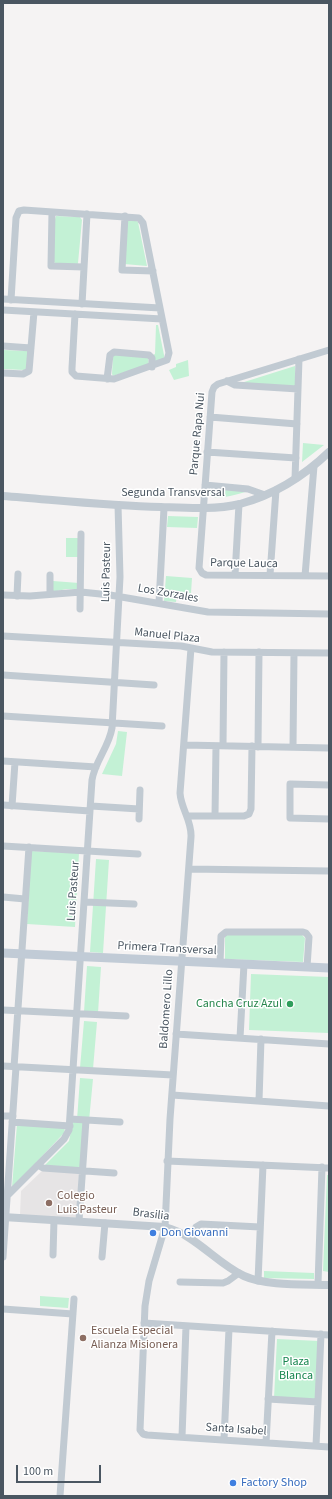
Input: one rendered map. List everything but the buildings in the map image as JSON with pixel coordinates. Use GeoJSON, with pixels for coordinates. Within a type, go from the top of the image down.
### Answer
{"type":"FeatureCollection","features":[{"type":"Feature","properties":{"kind":"main road","name":"Primera Transversal"},"geometry":{"type":"LineString","coordinates":[[3,953],[329,968]]}},
{"type":"Feature","properties":{"kind":"street"},"geometry":{"type":"LineString","coordinates":[[11,300],[16,218],[21,210],[137,217],[141,220],[153,271],[169,355],[165,362],[114,379],[78,377],[72,372],[75,314]]}},
{"type":"Feature","properties":{"kind":"street"},"geometry":{"type":"LineString","coordinates":[[52,212],[51,266],[84,267]]}},
{"type":"Feature","properties":{"kind":"street"},"geometry":{"type":"LineString","coordinates":[[82,304],[87,214]]}},
{"type":"Feature","properties":{"kind":"street"},"geometry":{"type":"LineString","coordinates":[[124,216],[122,270],[153,271]]}},
{"type":"Feature","properties":{"kind":"street"},"geometry":{"type":"LineString","coordinates":[[3,299],[160,308]]}},
{"type":"Feature","properties":{"kind":"street"},"geometry":{"type":"LineString","coordinates":[[3,373],[23,374],[28,372],[30,369],[31,312],[29,301]]}},
{"type":"Feature","properties":{"kind":"street"},"geometry":{"type":"LineString","coordinates":[[100,305],[100,316]]}},
{"type":"Feature","properties":{"kind":"street"},"geometry":{"type":"LineString","coordinates":[[3,310],[162,319]]}},
{"type":"Feature","properties":{"kind":"street"},"geometry":{"type":"LineString","coordinates":[[3,346],[31,348]]}},
{"type":"Feature","properties":{"kind":"street","name":"Parque Rapa Nui"},"geometry":{"type":"LineString","coordinates":[[203,508],[210,417],[213,389],[216,385],[329,350]]}},
{"type":"Feature","properties":{"kind":"street"},"geometry":{"type":"LineString","coordinates":[[107,379],[110,354],[114,352],[149,355],[152,358],[152,367]]}},
{"type":"Feature","properties":{"kind":"street"},"geometry":{"type":"LineString","coordinates":[[295,479],[300,359]]}},
{"type":"Feature","properties":{"kind":"street"},"geometry":{"type":"LineString","coordinates":[[227,381],[235,385],[298,389]]}},
{"type":"Feature","properties":{"kind":"street"},"geometry":{"type":"LineString","coordinates":[[210,417],[297,424]]}},
{"type":"Feature","properties":{"kind":"street"},"geometry":{"type":"LineString","coordinates":[[207,452],[296,458]]}},
{"type":"Feature","properties":{"kind":"street","name":"Segunda Transversal"},"geometry":{"type":"LineString","coordinates":[[3,496],[164,508],[222,507],[239,504],[276,490],[314,466],[329,452]]}},
{"type":"Feature","properties":{"kind":"street"},"geometry":{"type":"LineString","coordinates":[[305,576],[314,466]]}},
{"type":"Feature","properties":{"kind":"street"},"geometry":{"type":"LineString","coordinates":[[205,485],[248,489],[265,495]]}},
{"type":"Feature","properties":{"kind":"street"},"geometry":{"type":"LineString","coordinates":[[270,575],[276,490]]}},
{"type":"Feature","properties":{"kind":"street"},"geometry":{"type":"LineString","coordinates":[[235,575],[239,504]]}},
{"type":"Feature","properties":{"kind":"street","name":"Luis Pasteur"},"geometry":{"type":"LineString","coordinates":[[7,1196],[66,1136],[70,1122],[93,777],[110,737],[112,723],[120,567],[118,505]]}},
{"type":"Feature","properties":{"kind":"street"},"geometry":{"type":"LineString","coordinates":[[159,603],[164,508]]}},
{"type":"Feature","properties":{"kind":"street","name":"Parque Lauca"},"geometry":{"type":"LineString","coordinates":[[203,508],[200,572],[206,575],[329,576]]}},
{"type":"Feature","properties":{"kind":"street"},"geometry":{"type":"LineString","coordinates":[[80,610],[81,534]]}},
{"type":"Feature","properties":{"kind":"street"},"geometry":{"type":"LineString","coordinates":[[17,596],[18,574]]}},
{"type":"Feature","properties":{"kind":"street"},"geometry":{"type":"LineString","coordinates":[[50,575],[50,594]]}},
{"type":"Feature","properties":{"kind":"street","name":"Los Zorzales"},"geometry":{"type":"LineString","coordinates":[[3,595],[17,596],[81,592],[110,595],[208,612],[329,614]]}},
{"type":"Feature","properties":{"kind":"street","name":"Manuel Plaza"},"geometry":{"type":"LineString","coordinates":[[3,636],[191,648],[224,652],[329,653]]}},
{"type":"Feature","properties":{"kind":"street","name":"Baldomero Lillo"},"geometry":{"type":"LineString","coordinates":[[142,1433],[140,1428],[144,1323],[147,1290],[165,1227],[167,1161],[192,832],[180,797],[191,648]]}},
{"type":"Feature","properties":{"kind":"street"},"geometry":{"type":"LineString","coordinates":[[215,816],[224,652]]}},
{"type":"Feature","properties":{"kind":"street"},"geometry":{"type":"LineString","coordinates":[[187,816],[244,816],[250,813],[255,746],[259,652]]}},
{"type":"Feature","properties":{"kind":"street"},"geometry":{"type":"LineString","coordinates":[[293,747],[294,653]]}},
{"type":"Feature","properties":{"kind":"street"},"geometry":{"type":"LineString","coordinates":[[3,675],[154,685]]}},
{"type":"Feature","properties":{"kind":"street"},"geometry":{"type":"LineString","coordinates":[[3,716],[162,726]]}},
{"type":"Feature","properties":{"kind":"street"},"geometry":{"type":"LineString","coordinates":[[184,745],[329,748]]}},
{"type":"Feature","properties":{"kind":"street"},"geometry":{"type":"LineString","coordinates":[[3,761],[96,767]]}},
{"type":"Feature","properties":{"kind":"street"},"geometry":{"type":"LineString","coordinates":[[12,806],[15,762]]}},
{"type":"Feature","properties":{"kind":"street"},"geometry":{"type":"LineString","coordinates":[[329,785],[290,784],[290,818],[329,819]]}},
{"type":"Feature","properties":{"kind":"street"},"geometry":{"type":"LineString","coordinates":[[139,819],[140,790]]}},
{"type":"Feature","properties":{"kind":"street"},"geometry":{"type":"LineString","coordinates":[[3,805],[139,809]]}},
{"type":"Feature","properties":{"kind":"street"},"geometry":{"type":"LineString","coordinates":[[3,846],[138,854]]}},
{"type":"Feature","properties":{"kind":"street"},"geometry":{"type":"LineString","coordinates":[[3,1257],[4,1217],[7,1196],[6,1167],[12,1119],[29,847]]}},
{"type":"Feature","properties":{"kind":"street"},"geometry":{"type":"LineString","coordinates":[[189,869],[329,871]]}},
{"type":"Feature","properties":{"kind":"street"},"geometry":{"type":"LineString","coordinates":[[3,897],[25,899]]}},
{"type":"Feature","properties":{"kind":"street"},"geometry":{"type":"LineString","coordinates":[[85,902],[134,904]]}},
{"type":"Feature","properties":{"kind":"street"},"geometry":{"type":"LineString","coordinates":[[220,963],[221,936],[226,932],[303,932],[309,937],[307,967]]}},
{"type":"Feature","properties":{"kind":"street"},"geometry":{"type":"LineString","coordinates":[[240,1038],[244,964]]}},
{"type":"Feature","properties":{"kind":"street"},"geometry":{"type":"LineString","coordinates":[[3,1010],[126,1016]]}},
{"type":"Feature","properties":{"kind":"street"},"geometry":{"type":"LineString","coordinates":[[176,1034],[329,1044]]}},
{"type":"Feature","properties":{"kind":"street"},"geometry":{"type":"LineString","coordinates":[[260,1101],[261,1039]]}},
{"type":"Feature","properties":{"kind":"street"},"geometry":{"type":"LineString","coordinates":[[3,1066],[173,1075]]}},
{"type":"Feature","properties":{"kind":"street"},"geometry":{"type":"LineString","coordinates":[[172,1095],[329,1106]]}},
{"type":"Feature","properties":{"kind":"street"},"geometry":{"type":"LineString","coordinates":[[3,1116],[12,1119],[70,1122],[86,1120],[120,1122]]}},
{"type":"Feature","properties":{"kind":"street"},"geometry":{"type":"LineString","coordinates":[[79,1221],[86,1120]]}},
{"type":"Feature","properties":{"kind":"street"},"geometry":{"type":"LineString","coordinates":[[167,1161],[326,1167],[318,1284]]}},
{"type":"Feature","properties":{"kind":"street"},"geometry":{"type":"LineString","coordinates":[[38,1165],[43,1168],[114,1173]]}},
{"type":"Feature","properties":{"kind":"street"},"geometry":{"type":"LineString","coordinates":[[258,1281],[263,1165]]}},
{"type":"Feature","properties":{"kind":"street","name":"Brasilia"},"geometry":{"type":"LineString","coordinates":[[4,1217],[165,1227],[190,1238],[224,1264],[239,1273],[258,1281],[329,1285]]}},
{"type":"Feature","properties":{"kind":"street"},"geometry":{"type":"LineString","coordinates":[[52,1255],[54,1220]]}},
{"type":"Feature","properties":{"kind":"street"},"geometry":{"type":"LineString","coordinates":[[102,1257],[105,1223]]}},
{"type":"Feature","properties":{"kind":"street"},"geometry":{"type":"LineString","coordinates":[[190,1238],[194,1229],[199,1225],[260,1227]]}},
{"type":"Feature","properties":{"kind":"street"},"geometry":{"type":"LineString","coordinates":[[180,1282],[223,1283],[228,1282],[239,1273]]}},
{"type":"Feature","properties":{"kind":"street"},"geometry":{"type":"LineString","coordinates":[[60,1496],[74,1299]]}},
{"type":"Feature","properties":{"kind":"street"},"geometry":{"type":"LineString","coordinates":[[3,1309],[73,1314]]}},
{"type":"Feature","properties":{"kind":"street"},"geometry":{"type":"LineString","coordinates":[[144,1323],[329,1335]]}},
{"type":"Feature","properties":{"kind":"street"},"geometry":{"type":"LineString","coordinates":[[182,1438],[186,1326]]}},
{"type":"Feature","properties":{"kind":"street"},"geometry":{"type":"LineString","coordinates":[[224,1440],[229,1329]]}},
{"type":"Feature","properties":{"kind":"street"},"geometry":{"type":"LineString","coordinates":[[266,1443],[272,1331]]}},
{"type":"Feature","properties":{"kind":"street"},"geometry":{"type":"LineString","coordinates":[[316,1446],[320,1334]]}},
{"type":"Feature","properties":{"kind":"street"},"geometry":{"type":"LineString","coordinates":[[268,1399],[318,1402]]}},
{"type":"Feature","properties":{"kind":"street","name":"Santa Isabel"},"geometry":{"type":"LineString","coordinates":[[142,1433],[146,1435],[182,1438],[329,1447]]}},
{"type":"Feature","properties":{"kind":"shaded area","name":"Colegio Luis Pasteur"},"geometry":{"type":"Polygon","coordinates":[[[43,1170],[79,1172],[77,1218],[20,1215],[21,1191],[43,1170]]]}},
{"type":"Feature","properties":{"kind":"green space"},"geometry":{"type":"Polygon","coordinates":[[[56,216],[80,217],[82,220],[77,265],[55,263],[53,261],[56,216]]]}},
{"type":"Feature","properties":{"kind":"green space"},"geometry":{"type":"Polygon","coordinates":[[[126,218],[138,222],[147,266],[124,264],[126,218]]]}},
{"type":"Feature","properties":{"kind":"green space"},"geometry":{"type":"Polygon","coordinates":[[[156,325],[158,325],[164,360],[155,362],[153,355],[155,354],[156,325]]]}},
{"type":"Feature","properties":{"kind":"green space"},"geometry":{"type":"Polygon","coordinates":[[[3,350],[28,351],[27,368],[24,370],[3,369],[3,350]]]}},
{"type":"Feature","properties":{"kind":"green space"},"geometry":{"type":"Polygon","coordinates":[[[113,354],[148,358],[149,364],[113,376],[113,354]]]}},
{"type":"Feature","properties":{"kind":"green space"},"geometry":{"type":"Polygon","coordinates":[[[188,360],[189,376],[174,380],[169,370],[176,367],[176,364],[188,360]]]}},
{"type":"Feature","properties":{"kind":"green space"},"geometry":{"type":"Polygon","coordinates":[[[295,366],[295,386],[241,383],[295,366]]]}},
{"type":"Feature","properties":{"kind":"green space"},"geometry":{"type":"Polygon","coordinates":[[[303,443],[324,445],[302,462],[303,443]]]}},
{"type":"Feature","properties":{"kind":"green space"},"geometry":{"type":"Polygon","coordinates":[[[210,488],[248,491],[228,496],[212,497],[208,495],[210,488]]]}},
{"type":"Feature","properties":{"kind":"green space"},"geometry":{"type":"Polygon","coordinates":[[[168,516],[198,517],[197,528],[167,527],[168,516]]]}},
{"type":"Feature","properties":{"kind":"green space"},"geometry":{"type":"Polygon","coordinates":[[[66,538],[80,538],[80,557],[66,557],[66,538]]]}},
{"type":"Feature","properties":{"kind":"green space"},"geometry":{"type":"Polygon","coordinates":[[[166,576],[192,578],[191,593],[177,592],[176,602],[164,601],[166,576]]]}},
{"type":"Feature","properties":{"kind":"green space"},"geometry":{"type":"Polygon","coordinates":[[[53,581],[79,583],[79,589],[66,589],[53,592],[53,581]]]}},
{"type":"Feature","properties":{"kind":"green space"},"geometry":{"type":"Polygon","coordinates":[[[118,731],[127,732],[122,776],[102,774],[116,744],[118,731]]]}},
{"type":"Feature","properties":{"kind":"green space"},"geometry":{"type":"Polygon","coordinates":[[[31,851],[79,853],[75,927],[27,924],[31,851]]]}},
{"type":"Feature","properties":{"kind":"green space"},"geometry":{"type":"Polygon","coordinates":[[[96,859],[109,860],[103,953],[90,952],[96,859]]]}},
{"type":"Feature","properties":{"kind":"green space"},"geometry":{"type":"Polygon","coordinates":[[[228,934],[302,935],[305,938],[303,962],[225,959],[225,936],[228,934]]]}},
{"type":"Feature","properties":{"kind":"green space"},"geometry":{"type":"Polygon","coordinates":[[[87,966],[101,967],[98,1013],[84,1012],[87,966]]]}},
{"type":"Feature","properties":{"kind":"green space","name":"Cancha Cruz Azul"},"geometry":{"type":"Polygon","coordinates":[[[251,974],[329,977],[329,1033],[249,1030],[251,974]]]}},
{"type":"Feature","properties":{"kind":"green space"},"geometry":{"type":"Polygon","coordinates":[[[84,1021],[97,1022],[93,1069],[80,1068],[84,1021]]]}},
{"type":"Feature","properties":{"kind":"green space"},"geometry":{"type":"Polygon","coordinates":[[[80,1078],[93,1079],[89,1121],[77,1120],[80,1078]]]}},
{"type":"Feature","properties":{"kind":"green space"},"geometry":{"type":"Polygon","coordinates":[[[73,1121],[84,1122],[80,1168],[44,1166],[69,1141],[73,1121]]]}},
{"type":"Feature","properties":{"kind":"green space"},"geometry":{"type":"Polygon","coordinates":[[[17,1124],[65,1128],[64,1133],[12,1187],[17,1124]]]}},
{"type":"Feature","properties":{"kind":"green space"},"geometry":{"type":"Polygon","coordinates":[[[327,1175],[329,1175],[329,1272],[323,1271],[327,1175]]]}},
{"type":"Feature","properties":{"kind":"green space"},"geometry":{"type":"Polygon","coordinates":[[[264,1271],[314,1273],[314,1279],[264,1278],[264,1271]]]}},
{"type":"Feature","properties":{"kind":"green space"},"geometry":{"type":"Polygon","coordinates":[[[40,1296],[69,1298],[68,1308],[40,1306],[40,1296]]]}},
{"type":"Feature","properties":{"kind":"green space","name":"Plaza Blanca"},"geometry":{"type":"Polygon","coordinates":[[[277,1339],[319,1341],[316,1400],[274,1398],[277,1339]]]}},
{"type":"Feature","properties":{"kind":"place","name":"Cancha Cruz Azul"},"geometry":{"type":"Point","coordinates":[290,1004]}},
{"type":"Feature","properties":{"kind":"place","name":"Colegio Luis Pasteur"},"geometry":{"type":"Point","coordinates":[49,1203]}},
{"type":"Feature","properties":{"kind":"place","name":"Don Giovanni"},"geometry":{"type":"Point","coordinates":[153,1233]}},
{"type":"Feature","properties":{"kind":"place","name":"Escuela Especial Alianza Misionera"},"geometry":{"type":"Point","coordinates":[83,1338]}},
{"type":"Feature","properties":{"kind":"place","name":"Factory Shop"},"geometry":{"type":"Point","coordinates":[233,1483]}}]}
